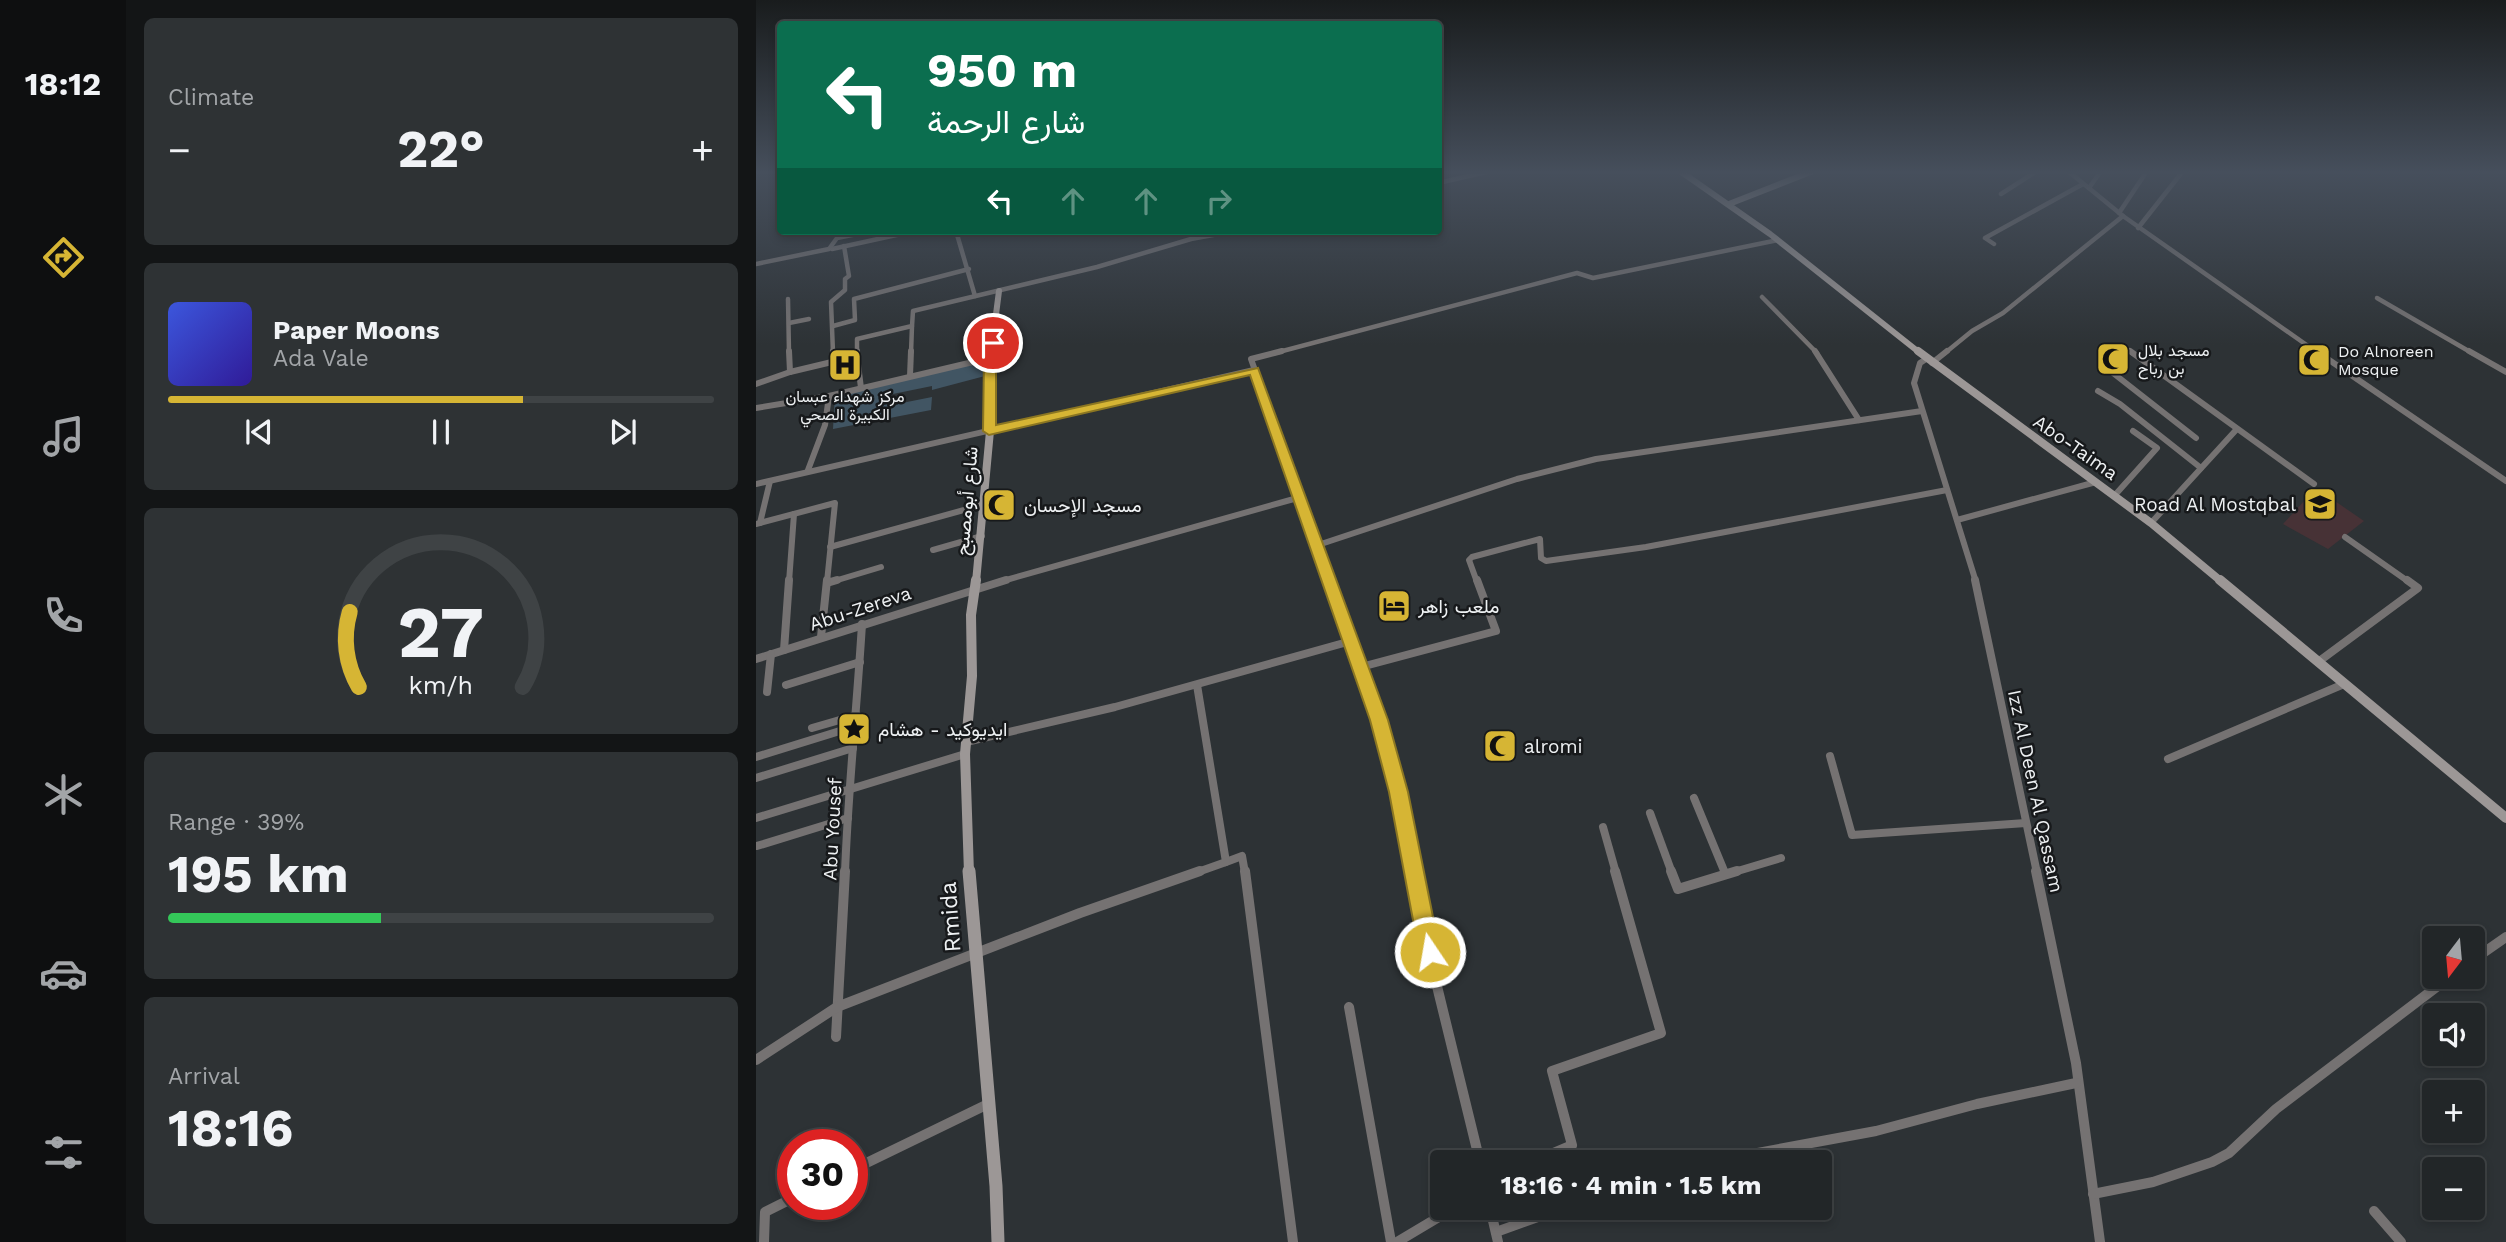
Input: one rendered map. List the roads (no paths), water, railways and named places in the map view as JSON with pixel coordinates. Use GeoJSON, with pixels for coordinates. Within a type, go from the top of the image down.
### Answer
{"type":"FeatureCollection","features":[{"type":"Feature","properties":{"kind":"street","name":"Abo-Taima"},"geometry":{"type":"LineString","coordinates":[[1763,229],[1929,361],[2151,523],[2506,818]]}},
{"type":"Feature","properties":{"kind":"street"},"geometry":{"type":"LineString","coordinates":[[1994,244],[1985,238],[2001,229]]}},
{"type":"Feature","properties":{"kind":"street"},"geometry":{"type":"LineString","coordinates":[[1929,361],[2003,313],[2103,229]]}},
{"type":"Feature","properties":{"kind":"street"},"geometry":{"type":"LineString","coordinates":[[2139,229],[2300,342],[2506,481]]}},
{"type":"Feature","properties":{"kind":"street"},"geometry":{"type":"LineString","coordinates":[[832,248],[833,241],[837,238],[852,235]]}},
{"type":"Feature","properties":{"kind":"street"},"geometry":{"type":"LineString","coordinates":[[756,264],[896,235]]}},
{"type":"Feature","properties":{"kind":"street"},"geometry":{"type":"LineString","coordinates":[[957,235],[975,296]]}},
{"type":"Feature","properties":{"kind":"street"},"geometry":{"type":"LineString","coordinates":[[910,376],[913,311],[1213,235]]}},
{"type":"Feature","properties":{"kind":"street"},"geometry":{"type":"LineString","coordinates":[[1477,1150],[1435,978],[1398,792],[1379,720],[1251,359],[1577,273],[1593,278],[1778,240]]}},
{"type":"Feature","properties":{"kind":"street"},"geometry":{"type":"LineString","coordinates":[[834,361],[831,302],[845,290],[845,279],[849,276],[844,246]]}},
{"type":"Feature","properties":{"kind":"street"},"geometry":{"type":"LineString","coordinates":[[833,326],[855,320],[854,299],[969,269]]}},
{"type":"Feature","properties":{"kind":"street","name":"شارع أبومصبح"},"geometry":{"type":"LineString","coordinates":[[974,589],[982,536],[989,431],[990,358],[999,291]]}},
{"type":"Feature","properties":{"kind":"street"},"geometry":{"type":"LineString","coordinates":[[1762,298],[1822,359],[1859,420]]}},
{"type":"Feature","properties":{"kind":"street"},"geometry":{"type":"LineString","coordinates":[[2377,298],[2506,372]]}},
{"type":"Feature","properties":{"kind":"street"},"geometry":{"type":"LineString","coordinates":[[788,299],[790,372]]}},
{"type":"Feature","properties":{"kind":"street"},"geometry":{"type":"LineString","coordinates":[[789,323],[809,319]]}},
{"type":"Feature","properties":{"kind":"street"},"geometry":{"type":"LineString","coordinates":[[861,388],[857,339],[912,326]]}},
{"type":"Feature","properties":{"kind":"street"},"geometry":{"type":"LineString","coordinates":[[2130,351],[2172,378],[2236,430],[2315,484]]}},
{"type":"Feature","properties":{"kind":"street"},"geometry":{"type":"LineString","coordinates":[[756,384],[790,372],[857,356]]}},
{"type":"Feature","properties":{"kind":"street"},"geometry":{"type":"LineString","coordinates":[[756,408],[829,396],[990,358]]}},
{"type":"Feature","properties":{"kind":"street","name":"Izz Al Deen Al Qassam"},"geometry":{"type":"LineString","coordinates":[[1929,361],[1920,363],[1914,383],[1979,593],[2076,1063],[2100,1242]]}},
{"type":"Feature","properties":{"kind":"street"},"geometry":{"type":"LineString","coordinates":[[756,484],[1254,370]]}},
{"type":"Feature","properties":{"kind":"street"},"geometry":{"type":"LineString","coordinates":[[2113,373],[2196,438]]}},
{"type":"Feature","properties":{"kind":"street"},"geometry":{"type":"LineString","coordinates":[[2098,391],[2120,404],[2201,468]]}},
{"type":"Feature","properties":{"kind":"street"},"geometry":{"type":"LineString","coordinates":[[808,470],[825,425],[829,396]]}},
{"type":"Feature","properties":{"kind":"street"},"geometry":{"type":"LineString","coordinates":[[1318,545],[1517,479],[1597,459],[1922,411]]}},
{"type":"Feature","properties":{"kind":"street"},"geometry":{"type":"LineString","coordinates":[[2151,523],[2236,430]]}},
{"type":"Feature","properties":{"kind":"street"},"geometry":{"type":"LineString","coordinates":[[2115,495],[2157,448],[2133,431]]}},
{"type":"Feature","properties":{"kind":"street"},"geometry":{"type":"LineString","coordinates":[[758,524],[770,481]]}},
{"type":"Feature","properties":{"kind":"street"},"geometry":{"type":"LineString","coordinates":[[1957,520],[2096,482]]}},
{"type":"Feature","properties":{"kind":"street"},"geometry":{"type":"LineString","coordinates":[[1361,667],[1496,631],[1469,560],[1472,557],[1541,539],[1541,558],[1546,561],[1571,558],[1947,490]]}},
{"type":"Feature","properties":{"kind":"street","name":"Abu-Zereva"},"geometry":{"type":"LineString","coordinates":[[756,659],[974,589],[1301,497]]}},
{"type":"Feature","properties":{"kind":"street"},"geometry":{"type":"LineString","coordinates":[[758,524],[835,503],[821,637]]}},
{"type":"Feature","properties":{"kind":"street"},"geometry":{"type":"LineString","coordinates":[[830,547],[982,505]]}},
{"type":"Feature","properties":{"kind":"street"},"geometry":{"type":"LineString","coordinates":[[784,650],[794,514]]}},
{"type":"Feature","properties":{"kind":"street"},"geometry":{"type":"LineString","coordinates":[[933,550],[982,536]]}},
{"type":"Feature","properties":{"kind":"street"},"geometry":{"type":"LineString","coordinates":[[2318,662],[2418,588],[2345,537]]}},
{"type":"Feature","properties":{"kind":"street"},"geometry":{"type":"LineString","coordinates":[[827,583],[881,567]]}},
{"type":"Feature","properties":{"kind":"street","name":"Rmida"},"geometry":{"type":"LineString","coordinates":[[974,589],[966,748],[966,842],[998,1242]]}},
{"type":"Feature","properties":{"kind":"street","name":"Abu Yousef"},"geometry":{"type":"LineString","coordinates":[[836,1037],[848,789],[857,715],[862,624]]}},
{"type":"Feature","properties":{"kind":"street"},"geometry":{"type":"LineString","coordinates":[[756,818],[966,748],[1350,641]]}},
{"type":"Feature","properties":{"kind":"street"},"geometry":{"type":"LineString","coordinates":[[766,692],[771,654]]}},
{"type":"Feature","properties":{"kind":"street"},"geometry":{"type":"LineString","coordinates":[[786,685],[860,662]]}},
{"type":"Feature","properties":{"kind":"street"},"geometry":{"type":"LineString","coordinates":[[2168,759],[2344,684]]}},
{"type":"Feature","properties":{"kind":"street"},"geometry":{"type":"LineString","coordinates":[[1197,685],[1226,862]]}},
{"type":"Feature","properties":{"kind":"street"},"geometry":{"type":"LineString","coordinates":[[812,728],[857,715]]}},
{"type":"Feature","properties":{"kind":"street"},"geometry":{"type":"LineString","coordinates":[[756,757],[856,726]]}},
{"type":"Feature","properties":{"kind":"street"},"geometry":{"type":"LineString","coordinates":[[756,778],[853,748]]}},
{"type":"Feature","properties":{"kind":"street"},"geometry":{"type":"LineString","coordinates":[[1830,756],[1852,835],[2026,822]]}},
{"type":"Feature","properties":{"kind":"street"},"geometry":{"type":"LineString","coordinates":[[1694,798],[1725,873]]}},
{"type":"Feature","properties":{"kind":"street"},"geometry":{"type":"LineString","coordinates":[[1650,813],[1678,889],[1781,858]]}},
{"type":"Feature","properties":{"kind":"street"},"geometry":{"type":"LineString","coordinates":[[757,846],[848,818]]}},
{"type":"Feature","properties":{"kind":"street"},"geometry":{"type":"LineString","coordinates":[[1561,1150],[1573,1145],[1552,1071],[1661,1033],[1603,827]]}},
{"type":"Feature","properties":{"kind":"street"},"geometry":{"type":"LineString","coordinates":[[756,1060],[837,1006],[1080,913],[1242,856],[1293,1242]]}},
{"type":"Feature","properties":{"kind":"street"},"geometry":{"type":"LineString","coordinates":[[2485,952],[2506,937]]}},
{"type":"Feature","properties":{"kind":"street"},"geometry":{"type":"LineString","coordinates":[[2093,1194],[2153,1182],[2212,1162],[2229,1153],[2276,1109],[2434,989]]}},
{"type":"Feature","properties":{"kind":"street"},"geometry":{"type":"LineString","coordinates":[[1349,1007],[1391,1242]]}},
{"type":"Feature","properties":{"kind":"street"},"geometry":{"type":"LineString","coordinates":[[1774,1150],[1876,1131],[1977,1104],[2077,1083]]}},
{"type":"Feature","properties":{"kind":"street"},"geometry":{"type":"LineString","coordinates":[[868,1162],[988,1104]]}},
{"type":"Feature","properties":{"kind":"street"},"geometry":{"type":"LineString","coordinates":[[764,1242],[765,1212],[777,1206]]}},
{"type":"Feature","properties":{"kind":"street"},"geometry":{"type":"LineString","coordinates":[[2374,1212],[2400,1242]]}},
{"type":"Feature","properties":{"kind":"street"},"geometry":{"type":"LineString","coordinates":[[1397,1242],[1434,1220]]}},
{"type":"Feature","properties":{"kind":"street"},"geometry":{"type":"LineString","coordinates":[[1497,1237],[1536,1220]]}},
{"type":"Feature","properties":{"kind":"place","name":"مسجد بلال بن رباح"},"geometry":{"type":"Point","coordinates":[2113,359]}},
{"type":"Feature","properties":{"kind":"place","name":"Do Alnoreen Mosque"},"geometry":{"type":"Point","coordinates":[2314,360]}},
{"type":"Feature","properties":{"kind":"place","name":"مركز شهداء عبسان الكبيرة الصحي"},"geometry":{"type":"Point","coordinates":[845,365]}},
{"type":"Feature","properties":{"kind":"place","name":"Road Al Mostqbal"},"geometry":{"type":"Point","coordinates":[2320,504]}},
{"type":"Feature","properties":{"kind":"place","name":"مسجد الإحسان"},"geometry":{"type":"Point","coordinates":[999,505]}},
{"type":"Feature","properties":{"kind":"place","name":"ملعب زاهر"},"geometry":{"type":"Point","coordinates":[1394,606]}},
{"type":"Feature","properties":{"kind":"place","name":"ايديوكيد - هشام"},"geometry":{"type":"Point","coordinates":[854,729]}},
{"type":"Feature","properties":{"kind":"place","name":"alromi"},"geometry":{"type":"Point","coordinates":[1500,746]}}]}
